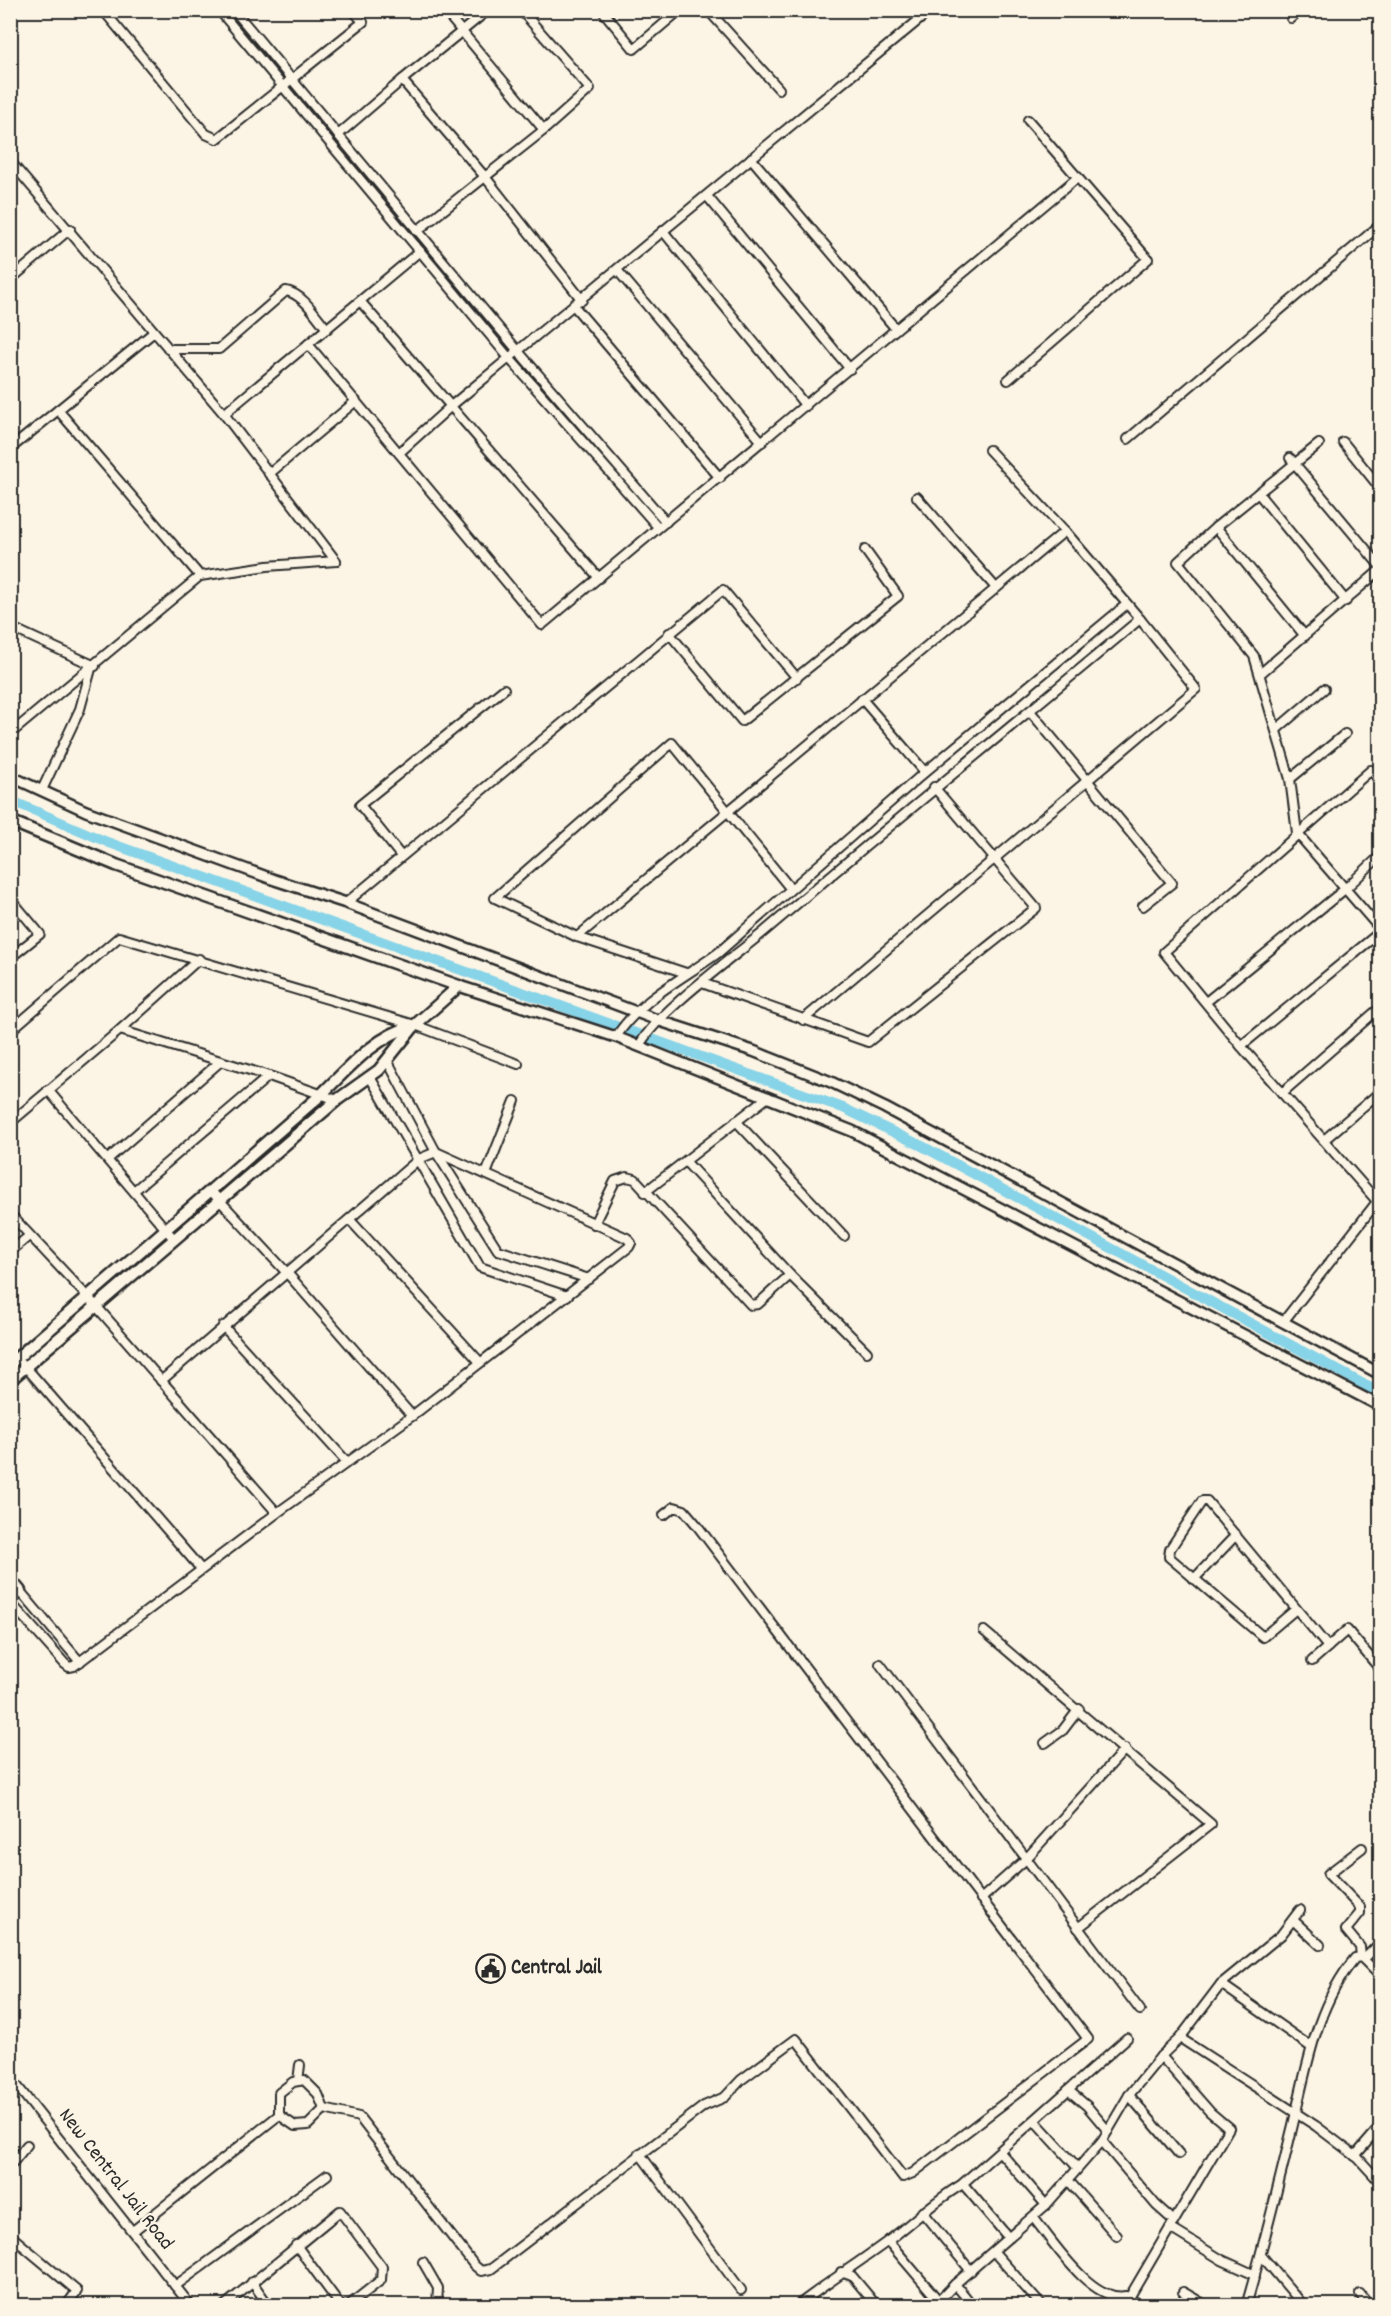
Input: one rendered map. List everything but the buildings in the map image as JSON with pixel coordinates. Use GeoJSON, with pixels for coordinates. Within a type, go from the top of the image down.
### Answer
{"type":"FeatureCollection","features":[{"type":"Feature","properties":{"kind":"main road"},"geometry":{"type":"LineString","coordinates":[[10,821],[116,865],[459,986],[416,1025],[370,1077],[338,1100],[219,1200],[10,1380]]}},
{"type":"Feature","properties":{"kind":"main road"},"geometry":{"type":"LineString","coordinates":[[14,1361],[322,1094],[363,1053],[391,1035],[416,1025]]}},
{"type":"Feature","properties":{"kind":"main road"},"geometry":{"type":"LineString","coordinates":[[10,1579],[20,1591],[10,1600]]}},
{"type":"Feature","properties":{"kind":"street"},"geometry":{"type":"LineString","coordinates":[[103,10],[212,138],[217,139],[363,22],[353,10]]}},
{"type":"Feature","properties":{"kind":"street"},"geometry":{"type":"LineString","coordinates":[[219,10],[509,358],[658,527]]}},
{"type":"Feature","properties":{"kind":"street"},"geometry":{"type":"LineString","coordinates":[[234,10],[518,351],[666,522]]}},
{"type":"Feature","properties":{"kind":"street"},"geometry":{"type":"LineString","coordinates":[[444,10],[544,130]]}},
{"type":"Feature","properties":{"kind":"street"},"geometry":{"type":"LineString","coordinates":[[338,135],[488,10]]}},
{"type":"Feature","properties":{"kind":"street"},"geometry":{"type":"LineString","coordinates":[[417,231],[486,178],[590,89],[521,10]]}},
{"type":"Feature","properties":{"kind":"street"},"geometry":{"type":"LineString","coordinates":[[602,10],[634,49],[680,10]]}},
{"type":"Feature","properties":{"kind":"street"},"geometry":{"type":"LineString","coordinates":[[708,10],[779,89]]}},
{"type":"Feature","properties":{"kind":"street"},"geometry":{"type":"LineString","coordinates":[[399,453],[451,406],[618,271],[663,231],[931,10]]}},
{"type":"Feature","properties":{"kind":"street"},"geometry":{"type":"LineString","coordinates":[[1291,18],[1300,10]]}},
{"type":"Feature","properties":{"kind":"street"},"geometry":{"type":"LineString","coordinates":[[402,80],[486,178],[582,300]]}},
{"type":"Feature","properties":{"kind":"street"},"geometry":{"type":"LineString","coordinates":[[1008,380],[1148,259],[1028,120]]}},
{"type":"Feature","properties":{"kind":"street"},"geometry":{"type":"LineString","coordinates":[[751,158],[896,329]]}},
{"type":"Feature","properties":{"kind":"street"},"geometry":{"type":"LineString","coordinates":[[10,161],[70,229],[224,414],[336,561],[267,566],[200,576],[10,734]]}},
{"type":"Feature","properties":{"kind":"street"},"geometry":{"type":"LineString","coordinates":[[308,344],[542,625],[1078,177]]}},
{"type":"Feature","properties":{"kind":"street"},"geometry":{"type":"LineString","coordinates":[[707,196],[850,369]]}},
{"type":"Feature","properties":{"kind":"street"},"geometry":{"type":"LineString","coordinates":[[1128,439],[1380,225]]}},
{"type":"Feature","properties":{"kind":"street"},"geometry":{"type":"LineString","coordinates":[[10,280],[70,229]]}},
{"type":"Feature","properties":{"kind":"street"},"geometry":{"type":"LineString","coordinates":[[663,231],[806,406]]}},
{"type":"Feature","properties":{"kind":"street"},"geometry":{"type":"LineString","coordinates":[[224,414],[420,251]]}},
{"type":"Feature","properties":{"kind":"street"},"geometry":{"type":"LineString","coordinates":[[618,271],[762,442]]}},
{"type":"Feature","properties":{"kind":"street"},"geometry":{"type":"LineString","coordinates":[[168,349],[219,349],[286,291],[294,292],[327,329]]}},
{"type":"Feature","properties":{"kind":"street"},"geometry":{"type":"LineString","coordinates":[[360,301],[599,578]]}},
{"type":"Feature","properties":{"kind":"street"},"geometry":{"type":"LineString","coordinates":[[574,306],[720,478]]}},
{"type":"Feature","properties":{"kind":"street"},"geometry":{"type":"LineString","coordinates":[[12,443],[58,410],[154,332]]}},
{"type":"Feature","properties":{"kind":"street"},"geometry":{"type":"LineString","coordinates":[[269,474],[356,401]]}},
{"type":"Feature","properties":{"kind":"street"},"geometry":{"type":"LineString","coordinates":[[58,410],[200,576]]}},
{"type":"Feature","properties":{"kind":"street"},"geometry":{"type":"LineString","coordinates":[[1343,442],[1380,488]]}},
{"type":"Feature","properties":{"kind":"street"},"geometry":{"type":"LineString","coordinates":[[1241,1046],[1380,931],[1297,833],[1290,779],[1254,656],[1178,562],[1215,527],[1258,494],[1293,461],[1319,444]]}},
{"type":"Feature","properties":{"kind":"street"},"geometry":{"type":"LineString","coordinates":[[803,1020],[1196,689],[1065,531],[989,450]]}},
{"type":"Feature","properties":{"kind":"street"},"geometry":{"type":"LineString","coordinates":[[1261,674],[1346,601],[1380,568],[1293,461]]}},
{"type":"Feature","properties":{"kind":"street"},"geometry":{"type":"LineString","coordinates":[[1258,494],[1346,601]]}},
{"type":"Feature","properties":{"kind":"street"},"geometry":{"type":"LineString","coordinates":[[917,497],[996,588]]}},
{"type":"Feature","properties":{"kind":"street"},"geometry":{"type":"LineString","coordinates":[[1215,527],[1305,636]]}},
{"type":"Feature","properties":{"kind":"street"},"geometry":{"type":"LineString","coordinates":[[577,937],[1065,531]]}},
{"type":"Feature","properties":{"kind":"street"},"geometry":{"type":"LineString","coordinates":[[669,633],[742,721],[898,596],[865,550]]}},
{"type":"Feature","properties":{"kind":"street"},"geometry":{"type":"LineString","coordinates":[[346,903],[723,590],[797,678]]}},
{"type":"Feature","properties":{"kind":"street"},"geometry":{"type":"LineString","coordinates":[[619,1033],[635,1015],[686,973],[718,953],[925,772],[1127,604]]}},
{"type":"Feature","properties":{"kind":"street"},"geometry":{"type":"LineString","coordinates":[[640,1044],[658,1023],[702,983],[1140,619]]}},
{"type":"Feature","properties":{"kind":"street"},"geometry":{"type":"LineString","coordinates":[[10,627],[93,667]]}},
{"type":"Feature","properties":{"kind":"street"},"geometry":{"type":"LineString","coordinates":[[42,790],[80,709],[93,667]]}},
{"type":"Feature","properties":{"kind":"street"},"geometry":{"type":"LineString","coordinates":[[401,856],[360,805],[504,689]]}},
{"type":"Feature","properties":{"kind":"street"},"geometry":{"type":"LineString","coordinates":[[1277,729],[1324,689]]}},
{"type":"Feature","properties":{"kind":"street"},"geometry":{"type":"LineString","coordinates":[[862,699],[925,772]]}},
{"type":"Feature","properties":{"kind":"street"},"geometry":{"type":"LineString","coordinates":[[1030,711],[1172,883],[1143,906]]}},
{"type":"Feature","properties":{"kind":"street"},"geometry":{"type":"LineString","coordinates":[[1290,779],[1345,734]]}},
{"type":"Feature","properties":{"kind":"street"},"geometry":{"type":"LineString","coordinates":[[686,973],[577,937],[495,898],[672,743],[790,888]]}},
{"type":"Feature","properties":{"kind":"street"},"geometry":{"type":"LineString","coordinates":[[1283,1322],[1379,1199],[1241,1046],[1164,952],[1371,770],[1380,781]]}},
{"type":"Feature","properties":{"kind":"street"},"geometry":{"type":"LineString","coordinates":[[10,776],[97,815],[275,880],[346,903],[635,1015],[753,1051],[831,1082],[885,1108],[1380,1374]]}},
{"type":"Feature","properties":{"kind":"street"},"geometry":{"type":"LineString","coordinates":[[702,983],[868,1042],[1036,908],[934,788]]}},
{"type":"Feature","properties":{"kind":"street"},"geometry":{"type":"LineString","coordinates":[[1206,1002],[1345,889],[1380,856]]}},
{"type":"Feature","properties":{"kind":"street"},"geometry":{"type":"LineString","coordinates":[[10,898],[40,934],[10,958]]}},
{"type":"Feature","properties":{"kind":"street"},"geometry":{"type":"LineString","coordinates":[[10,1031],[118,937],[199,959],[416,1025],[518,1064]]}},
{"type":"Feature","properties":{"kind":"street"},"geometry":{"type":"LineString","coordinates":[[10,1123],[120,1030],[199,959]]}},
{"type":"Feature","properties":{"kind":"street"},"geometry":{"type":"LineString","coordinates":[[459,986],[619,1033],[640,1044],[862,1136],[1380,1406]]}},
{"type":"Feature","properties":{"kind":"street"},"geometry":{"type":"LineString","coordinates":[[1282,1093],[1375,1012],[1380,1018]]}},
{"type":"Feature","properties":{"kind":"street"},"geometry":{"type":"LineString","coordinates":[[120,1030],[338,1100]]}},
{"type":"Feature","properties":{"kind":"street"},"geometry":{"type":"LineString","coordinates":[[387,1060],[436,1152],[498,1250],[589,1279]]}},
{"type":"Feature","properties":{"kind":"street"},"geometry":{"type":"LineString","coordinates":[[108,1159],[221,1061]]}},
{"type":"Feature","properties":{"kind":"street"},"geometry":{"type":"LineString","coordinates":[[135,1190],[269,1076]]}},
{"type":"Feature","properties":{"kind":"street"},"geometry":{"type":"LineString","coordinates":[[370,1077],[480,1267],[567,1296]]}},
{"type":"Feature","properties":{"kind":"street"},"geometry":{"type":"LineString","coordinates":[[48,1090],[135,1190],[174,1239]]}},
{"type":"Feature","properties":{"kind":"street"},"geometry":{"type":"LineString","coordinates":[[1324,1140],[1380,1092]]}},
{"type":"Feature","properties":{"kind":"street"},"geometry":{"type":"LineString","coordinates":[[645,1192],[768,1097]]}},
{"type":"Feature","properties":{"kind":"street"},"geometry":{"type":"LineString","coordinates":[[486,1174],[515,1101]]}},
{"type":"Feature","properties":{"kind":"street"},"geometry":{"type":"LineString","coordinates":[[736,1121],[843,1236]]}},
{"type":"Feature","properties":{"kind":"street"},"geometry":{"type":"LineString","coordinates":[[10,1600],[65,1664],[69,1667],[80,1662],[201,1569],[411,1416],[589,1279],[631,1243],[627,1238],[436,1152],[419,1159],[161,1381]]}},
{"type":"Feature","properties":{"kind":"street"},"geometry":{"type":"LineString","coordinates":[[686,1162],[790,1275],[867,1353]]}},
{"type":"Feature","properties":{"kind":"street"},"geometry":{"type":"LineString","coordinates":[[594,1224],[615,1181],[627,1177],[635,1179],[751,1305],[758,1304],[790,1275]]}},
{"type":"Feature","properties":{"kind":"street"},"geometry":{"type":"LineString","coordinates":[[211,1191],[287,1273],[411,1416]]}},
{"type":"Feature","properties":{"kind":"street"},"geometry":{"type":"LineString","coordinates":[[10,1214],[97,1307],[277,1513]]}},
{"type":"Feature","properties":{"kind":"street"},"geometry":{"type":"LineString","coordinates":[[350,1220],[480,1362]]}},
{"type":"Feature","properties":{"kind":"street"},"geometry":{"type":"LineString","coordinates":[[10,1252],[29,1236]]}},
{"type":"Feature","properties":{"kind":"street"},"geometry":{"type":"LineString","coordinates":[[223,1326],[347,1462]]}},
{"type":"Feature","properties":{"kind":"street"},"geometry":{"type":"LineString","coordinates":[[14,1361],[25,1367],[201,1569]]}},
{"type":"Feature","properties":{"kind":"street"},"geometry":{"type":"LineString","coordinates":[[1296,1609],[1263,1637],[1171,1559],[1168,1553],[1202,1501],[1207,1501],[1328,1647]]}},
{"type":"Feature","properties":{"kind":"street"},"geometry":{"type":"LineString","coordinates":[[324,2109],[359,2117],[481,2271],[491,2269],[704,2106],[725,2097],[741,2080],[796,2039],[903,2177],[913,2173],[1088,2039],[684,1509],[674,1507],[664,1515]]}},
{"type":"Feature","properties":{"kind":"street"},"geometry":{"type":"LineString","coordinates":[[1194,1579],[1236,1536]]}},
{"type":"Feature","properties":{"kind":"street"},"geometry":{"type":"LineString","coordinates":[[20,1591],[80,1662]]}},
{"type":"Feature","properties":{"kind":"street"},"geometry":{"type":"LineString","coordinates":[[1312,1661],[1347,1629],[1380,1670]]}},
{"type":"Feature","properties":{"kind":"street"},"geometry":{"type":"LineString","coordinates":[[984,1631],[1079,1709],[1211,1824],[1078,1928]]}},
{"type":"Feature","properties":{"kind":"street"},"geometry":{"type":"LineString","coordinates":[[880,1664],[1140,2010]]}},
{"type":"Feature","properties":{"kind":"street"},"geometry":{"type":"LineString","coordinates":[[1046,1743],[1063,1730],[1079,1709]]}},
{"type":"Feature","properties":{"kind":"street"},"geometry":{"type":"LineString","coordinates":[[981,1899],[1026,1859],[1125,1749]]}},
{"type":"Feature","properties":{"kind":"street"},"geometry":{"type":"LineString","coordinates":[[1362,1848],[1328,1874],[1360,1907],[1360,1913],[1346,1930],[1360,1947],[1363,1958],[1380,1976]]}},
{"type":"Feature","properties":{"kind":"street"},"geometry":{"type":"LineString","coordinates":[[888,2241],[937,2303],[955,2284],[1046,2205],[1102,2141],[1129,2095],[1161,2056],[1180,2038],[1221,1984],[1281,1935],[1300,1910]]}},
{"type":"Feature","properties":{"kind":"street"},"geometry":{"type":"LineString","coordinates":[[1293,1920],[1320,1945]]}},
{"type":"Feature","properties":{"kind":"street"},"geometry":{"type":"LineString","coordinates":[[1246,2306],[1261,2255],[1311,2047],[1336,1986],[1355,1959],[1363,1958],[1380,1943]]}},
{"type":"Feature","properties":{"kind":"street"},"geometry":{"type":"LineString","coordinates":[[1221,1984],[1311,2047]]}},
{"type":"Feature","properties":{"kind":"street"},"geometry":{"type":"LineString","coordinates":[[797,2306],[963,2184],[1127,2038]]}},
{"type":"Feature","properties":{"kind":"street"},"geometry":{"type":"LineString","coordinates":[[1180,2038],[1296,2114],[1355,2156],[1380,2182]]}},
{"type":"Feature","properties":{"kind":"street"},"geometry":{"type":"LineString","coordinates":[[1129,2298],[1228,2128],[1210,2112],[1161,2056]]}},
{"type":"Feature","properties":{"kind":"street"},"geometry":{"type":"LineString","coordinates":[[298,2081],[300,2065]]}},
{"type":"Feature","properties":{"kind":"street","name":"New Central Jail Road"},"geometry":{"type":"LineString","coordinates":[[10,2077],[191,2306]]}},
{"type":"Feature","properties":{"kind":"street"},"geometry":{"type":"LineString","coordinates":[[279,2115],[279,2093],[283,2088],[304,2080],[318,2094],[324,2109]]}},
{"type":"Feature","properties":{"kind":"street"},"geometry":{"type":"LineString","coordinates":[[1068,2090],[1088,2106],[1108,2132]]}},
{"type":"Feature","properties":{"kind":"street"},"geometry":{"type":"LineString","coordinates":[[1129,2095],[1179,2154]]}},
{"type":"Feature","properties":{"kind":"street"},"geometry":{"type":"LineString","coordinates":[[279,2115],[295,2126],[308,2125],[324,2109]]}},
{"type":"Feature","properties":{"kind":"street"},"geometry":{"type":"LineString","coordinates":[[133,2231],[279,2115]]}},
{"type":"Feature","properties":{"kind":"street"},"geometry":{"type":"LineString","coordinates":[[1035,2121],[1078,2168]]}},
{"type":"Feature","properties":{"kind":"street"},"geometry":{"type":"LineString","coordinates":[[1355,2156],[1380,2127]]}},
{"type":"Feature","properties":{"kind":"street"},"geometry":{"type":"LineString","coordinates":[[1102,2141],[1172,2224],[1222,2260],[1255,2275]]}},
{"type":"Feature","properties":{"kind":"street"},"geometry":{"type":"LineString","coordinates":[[10,2166],[27,2145]]}},
{"type":"Feature","properties":{"kind":"street"},"geometry":{"type":"LineString","coordinates":[[1000,2152],[1046,2205]]}},
{"type":"Feature","properties":{"kind":"street"},"geometry":{"type":"LineString","coordinates":[[640,2154],[741,2290]]}},
{"type":"Feature","properties":{"kind":"street"},"geometry":{"type":"LineString","coordinates":[[175,2286],[327,2175]]}},
{"type":"Feature","properties":{"kind":"street"},"geometry":{"type":"LineString","coordinates":[[1068,2180],[1117,2236]]}},
{"type":"Feature","properties":{"kind":"street"},"geometry":{"type":"LineString","coordinates":[[963,2184],[1008,2237]]}},
{"type":"Feature","properties":{"kind":"street"},"geometry":{"type":"LineString","coordinates":[[224,2306],[340,2211],[382,2266],[383,2272],[381,2280],[348,2306]]}},
{"type":"Feature","properties":{"kind":"street"},"geometry":{"type":"LineString","coordinates":[[922,2212],[971,2271]]}},
{"type":"Feature","properties":{"kind":"street"},"geometry":{"type":"LineString","coordinates":[[1033,2217],[1095,2289],[1116,2298],[1129,2298],[1141,2306]]}},
{"type":"Feature","properties":{"kind":"street"},"geometry":{"type":"LineString","coordinates":[[10,2235],[77,2290],[66,2306]]}},
{"type":"Feature","properties":{"kind":"street"},"geometry":{"type":"LineString","coordinates":[[296,2245],[340,2306]]}},
{"type":"Feature","properties":{"kind":"street"},"geometry":{"type":"LineString","coordinates":[[994,2252],[1042,2306]]}},
{"type":"Feature","properties":{"kind":"street"},"geometry":{"type":"LineString","coordinates":[[1261,2255],[1304,2306]]}},
{"type":"Feature","properties":{"kind":"street"},"geometry":{"type":"LineString","coordinates":[[423,2262],[438,2288],[437,2306]]}},
{"type":"Feature","properties":{"kind":"street"},"geometry":{"type":"LineString","coordinates":[[841,2272],[852,2276],[877,2306]]}},
{"type":"Feature","properties":{"kind":"street"},"geometry":{"type":"LineString","coordinates":[[252,2282],[269,2306]]}},
{"type":"Feature","properties":{"kind":"street"},"geometry":{"type":"LineString","coordinates":[[955,2284],[973,2306]]}},
{"type":"Feature","properties":{"kind":"street"},"geometry":{"type":"LineString","coordinates":[[1183,2292],[1206,2306]]}},
{"type":"Feature","properties":{"kind":"street"},"geometry":{"type":"LineString","coordinates":[[1360,2294],[1369,2306]]}},
{"type":"Feature","properties":{"kind":"street"},"geometry":{"type":"LineString","coordinates":[[10,2299],[19,2306]]}},
{"type":"Feature","properties":{"kind":"waterway"},"geometry":{"type":"LineString","coordinates":[[10,800],[107,842],[843,1108],[922,1146],[1380,1393]]}},
{"type":"Feature","properties":{"kind":"place","name":"Central Jail"},"geometry":{"type":"Point","coordinates":[490,1969]}}]}
